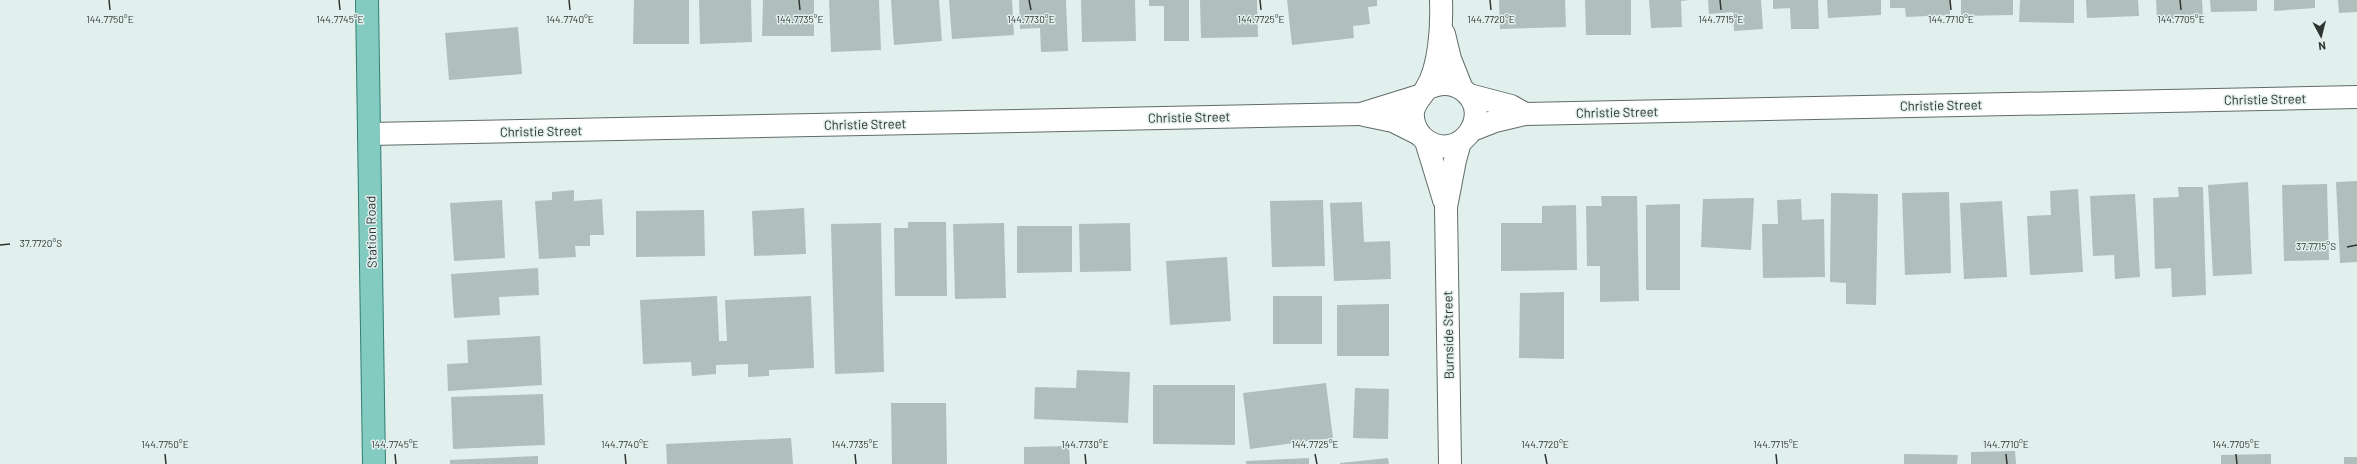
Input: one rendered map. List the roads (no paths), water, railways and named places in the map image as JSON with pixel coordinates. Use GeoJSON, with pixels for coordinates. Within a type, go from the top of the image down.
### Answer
{"type":"FeatureCollection","features":[{"type":"Feature","properties":{"kind":"main road","name":"Station Road"},"geometry":{"type":"LineString","coordinates":[[367,0],[374,464]]}},
{"type":"Feature","properties":{"kind":"street"},"geometry":{"type":"LineString","coordinates":[[1441,0],[1442,27],[1437,59],[1422,93],[1414,105],[1413,115],[1423,137],[1443,146],[1466,136],[1476,112],[1450,59],[1442,27]]}},
{"type":"Feature","properties":{"kind":"street"},"geometry":{"type":"LineString","coordinates":[[1422,93],[1444,83],[1465,92]]}},
{"type":"Feature","properties":{"kind":"street","name":"Christie Street"},"geometry":{"type":"LineString","coordinates":[[1465,92],[1511,106],[1525,114]]}},
{"type":"Feature","properties":{"kind":"street","name":"Christie Street"},"geometry":{"type":"LineString","coordinates":[[1361,114],[1422,93]]}},
{"type":"Feature","properties":{"kind":"street","name":"Christie Street"},"geometry":{"type":"LineString","coordinates":[[1466,136],[1495,120],[1525,114],[2357,97]]}},
{"type":"Feature","properties":{"kind":"street","name":"Christie Street"},"geometry":{"type":"LineString","coordinates":[[369,134],[1361,114],[1393,121],[1423,137]]}},
{"type":"Feature","properties":{"kind":"street","name":"Burnside Street"},"geometry":{"type":"LineString","coordinates":[[1450,464],[1446,207],[1454,160],[1466,136]]}},
{"type":"Feature","properties":{"kind":"street","name":"Burnside Street"},"geometry":{"type":"LineString","coordinates":[[1423,137],[1437,170],[1446,207]]}}]}
